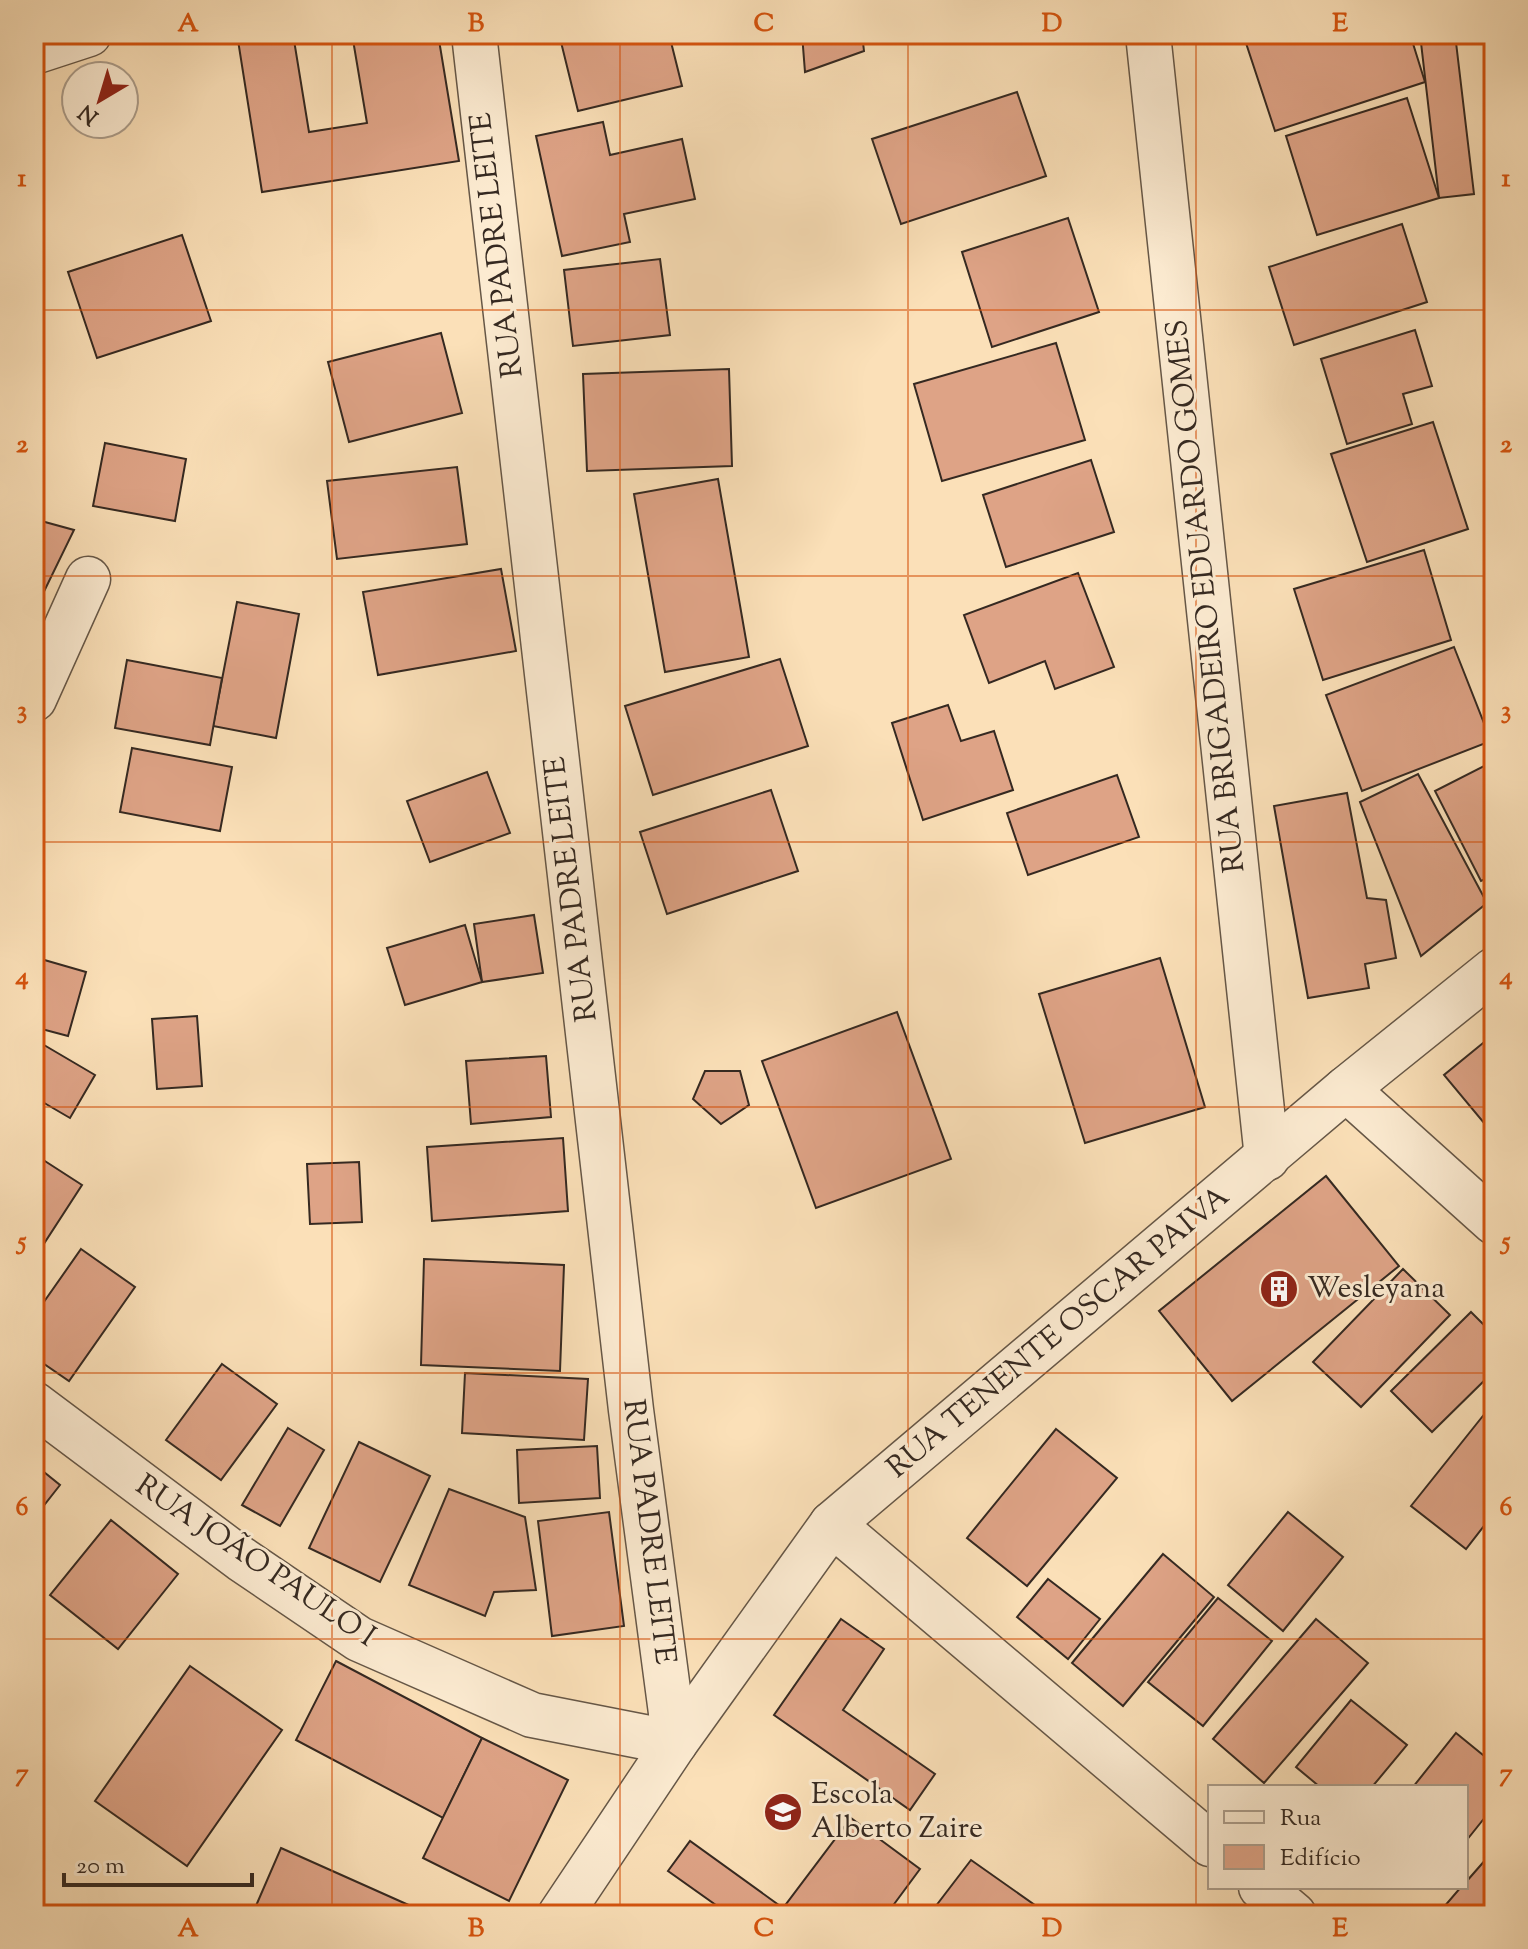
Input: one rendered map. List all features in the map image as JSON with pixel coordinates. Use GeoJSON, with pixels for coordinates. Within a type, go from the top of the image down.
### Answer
{"type":"FeatureCollection","features":[{"type":"Feature","properties":{"kind":"street"},"geometry":{"type":"LineString","coordinates":[[34,52],[89,34]]}},
{"type":"Feature","properties":{"kind":"street","name":"RUA PADRE LEITE"},"geometry":{"type":"LineString","coordinates":[[474,34],[631,1410],[675,1743]]}},
{"type":"Feature","properties":{"kind":"street","name":"RUA BRIGADEIRO EDUARDO GOMES"},"geometry":{"type":"LineString","coordinates":[[1148,34],[1267,1158]]}},
{"type":"Feature","properties":{"kind":"street"},"geometry":{"type":"LineString","coordinates":[[34,699],[88,579]]}},
{"type":"Feature","properties":{"kind":"street","name":"RUA TENENTE OSCAR PAIVA"},"geometry":{"type":"LineString","coordinates":[[560,1915],[675,1743],[832,1524],[1346,1089],[1494,970]]}},
{"type":"Feature","properties":{"kind":"street"},"geometry":{"type":"LineString","coordinates":[[1346,1089],[1494,1222]]}},
{"type":"Feature","properties":{"kind":"street","name":"RUA JOÃO PAULO I"},"geometry":{"type":"LineString","coordinates":[[34,1404],[228,1550],[359,1639],[532,1715],[675,1743]]}},
{"type":"Feature","properties":{"kind":"street"},"geometry":{"type":"LineString","coordinates":[[832,1524],[1208,1842]]}},
{"type":"Feature","properties":{"kind":"street"},"geometry":{"type":"LineString","coordinates":[[1263,1889],[1294,1915]]}},
{"type":"Feature","properties":{"kind":"building"},"geometry":{"type":"Polygon","coordinates":[[[237,34],[293,34],[309,132],[367,123],[352,34],[438,34],[459,161],[262,192],[237,34]]]}},
{"type":"Feature","properties":{"kind":"building"},"geometry":{"type":"Polygon","coordinates":[[[574,34],[669,34],[682,86],[578,111],[560,38],[574,34]]]}},
{"type":"Feature","properties":{"kind":"building"},"geometry":{"type":"Polygon","coordinates":[[[802,34],[862,34],[864,51],[805,72],[802,34]]]}},
{"type":"Feature","properties":{"kind":"building"},"geometry":{"type":"Polygon","coordinates":[[[1243,34],[1410,34],[1425,82],[1275,131],[1243,34]]]}},
{"type":"Feature","properties":{"kind":"building"},"geometry":{"type":"Polygon","coordinates":[[[1420,34],[1455,34],[1474,194],[1439,198],[1420,34]]]}},
{"type":"Feature","properties":{"kind":"building"},"geometry":{"type":"Polygon","coordinates":[[[1017,92],[1046,176],[901,224],[872,139],[1017,92]]]}},
{"type":"Feature","properties":{"kind":"building"},"geometry":{"type":"Polygon","coordinates":[[[1407,98],[1439,198],[1317,235],[1286,136],[1407,98]]]}},
{"type":"Feature","properties":{"kind":"building"},"geometry":{"type":"Polygon","coordinates":[[[603,122],[610,155],[682,139],[695,199],[624,214],[630,242],[562,256],[536,136],[603,122]]]}},
{"type":"Feature","properties":{"kind":"building"},"geometry":{"type":"Polygon","coordinates":[[[1068,218],[1099,312],[992,347],[962,252],[1068,218]]]}},
{"type":"Feature","properties":{"kind":"building"},"geometry":{"type":"Polygon","coordinates":[[[1402,224],[1427,302],[1294,345],[1269,267],[1402,224]]]}},
{"type":"Feature","properties":{"kind":"building"},"geometry":{"type":"Polygon","coordinates":[[[182,235],[211,321],[97,358],[68,272],[182,235]]]}},
{"type":"Feature","properties":{"kind":"building"},"geometry":{"type":"Polygon","coordinates":[[[660,259],[670,335],[573,346],[564,270],[660,259]]]}},
{"type":"Feature","properties":{"kind":"building"},"geometry":{"type":"Polygon","coordinates":[[[1415,330],[1432,386],[1403,394],[1412,424],[1347,444],[1321,359],[1415,330]]]}},
{"type":"Feature","properties":{"kind":"building"},"geometry":{"type":"Polygon","coordinates":[[[441,333],[462,413],[349,442],[328,362],[441,333]]]}},
{"type":"Feature","properties":{"kind":"building"},"geometry":{"type":"Polygon","coordinates":[[[1056,343],[1085,440],[942,481],[914,384],[1056,343]]]}},
{"type":"Feature","properties":{"kind":"building"},"geometry":{"type":"Polygon","coordinates":[[[729,369],[732,466],[587,471],[583,374],[729,369]]]}},
{"type":"Feature","properties":{"kind":"building"},"geometry":{"type":"Polygon","coordinates":[[[1433,422],[1468,529],[1367,562],[1331,454],[1433,422]]]}},
{"type":"Feature","properties":{"kind":"building"},"geometry":{"type":"Polygon","coordinates":[[[105,443],[186,459],[175,521],[93,506],[105,443]]]}},
{"type":"Feature","properties":{"kind":"building"},"geometry":{"type":"Polygon","coordinates":[[[1091,460],[1114,532],[1006,567],[983,495],[1091,460]]]}},
{"type":"Feature","properties":{"kind":"building"},"geometry":{"type":"Polygon","coordinates":[[[457,467],[467,544],[337,559],[327,481],[457,467]]]}},
{"type":"Feature","properties":{"kind":"building"},"geometry":{"type":"Polygon","coordinates":[[[718,479],[749,657],[665,672],[634,494],[718,479]]]}},
{"type":"Feature","properties":{"kind":"building"},"geometry":{"type":"Polygon","coordinates":[[[34,519],[74,530],[34,612],[34,519]]]}},
{"type":"Feature","properties":{"kind":"building"},"geometry":{"type":"Polygon","coordinates":[[[1424,550],[1451,640],[1323,680],[1294,589],[1424,550]]]}},
{"type":"Feature","properties":{"kind":"building"},"geometry":{"type":"Polygon","coordinates":[[[501,569],[516,651],[378,675],[363,592],[501,569]]]}},
{"type":"Feature","properties":{"kind":"building"},"geometry":{"type":"Polygon","coordinates":[[[1078,573],[1114,667],[1055,689],[1045,661],[989,683],[964,615],[1078,573]]]}},
{"type":"Feature","properties":{"kind":"building"},"geometry":{"type":"Polygon","coordinates":[[[237,602],[299,614],[276,738],[213,726],[237,602]]]}},
{"type":"Feature","properties":{"kind":"building"},"geometry":{"type":"Polygon","coordinates":[[[1454,647],[1491,741],[1362,791],[1326,695],[1454,647]]]}},
{"type":"Feature","properties":{"kind":"building"},"geometry":{"type":"Polygon","coordinates":[[[780,659],[808,746],[653,795],[625,706],[780,659]]]}},
{"type":"Feature","properties":{"kind":"building"},"geometry":{"type":"Polygon","coordinates":[[[127,660],[222,678],[210,745],[115,728],[127,660]]]}},
{"type":"Feature","properties":{"kind":"building"},"geometry":{"type":"Polygon","coordinates":[[[948,705],[961,741],[994,731],[1013,790],[923,820],[892,723],[948,705]]]}},
{"type":"Feature","properties":{"kind":"building"},"geometry":{"type":"Polygon","coordinates":[[[132,748],[232,767],[220,831],[120,812],[132,748]]]}},
{"type":"Feature","properties":{"kind":"building"},"geometry":{"type":"Polygon","coordinates":[[[1494,761],[1494,875],[1481,881],[1435,791],[1494,761]]]}},
{"type":"Feature","properties":{"kind":"building"},"geometry":{"type":"Polygon","coordinates":[[[487,772],[510,833],[430,862],[407,801],[487,772]]]}},
{"type":"Feature","properties":{"kind":"building"},"geometry":{"type":"Polygon","coordinates":[[[1418,774],[1487,903],[1421,956],[1360,802],[1418,774]]]}},
{"type":"Feature","properties":{"kind":"building"},"geometry":{"type":"Polygon","coordinates":[[[1117,775],[1139,837],[1028,875],[1007,813],[1117,775]]]}},
{"type":"Feature","properties":{"kind":"building"},"geometry":{"type":"Polygon","coordinates":[[[771,790],[798,871],[667,914],[640,832],[771,790]]]}},
{"type":"Feature","properties":{"kind":"building"},"geometry":{"type":"Polygon","coordinates":[[[1347,793],[1367,898],[1386,900],[1396,958],[1365,964],[1369,988],[1308,998],[1274,806],[1347,793]]]}},
{"type":"Feature","properties":{"kind":"building"},"geometry":{"type":"Polygon","coordinates":[[[534,915],[543,973],[482,982],[474,924],[534,915]]]}},
{"type":"Feature","properties":{"kind":"building"},"geometry":{"type":"Polygon","coordinates":[[[465,925],[482,982],[405,1005],[387,948],[465,925]]]}},
{"type":"Feature","properties":{"kind":"building"},"geometry":{"type":"Polygon","coordinates":[[[34,957],[86,972],[68,1036],[34,1027],[34,957]]]}},
{"type":"Feature","properties":{"kind":"building"},"geometry":{"type":"Polygon","coordinates":[[[1160,958],[1205,1107],[1085,1143],[1039,994],[1160,958]]]}},
{"type":"Feature","properties":{"kind":"building"},"geometry":{"type":"Polygon","coordinates":[[[897,1012],[951,1159],[816,1208],[762,1061],[897,1012]]]}},
{"type":"Feature","properties":{"kind":"building"},"geometry":{"type":"Polygon","coordinates":[[[197,1016],[202,1086],[157,1089],[152,1019],[197,1016]]]}},
{"type":"Feature","properties":{"kind":"building"},"geometry":{"type":"Polygon","coordinates":[[[1494,1034],[1494,1135],[1444,1075],[1494,1034]]]}},
{"type":"Feature","properties":{"kind":"building"},"geometry":{"type":"Polygon","coordinates":[[[44,1045],[95,1075],[70,1118],[34,1097],[34,1063],[44,1045]]]}},
{"type":"Feature","properties":{"kind":"building"},"geometry":{"type":"Polygon","coordinates":[[[546,1056],[551,1117],[471,1124],[466,1061],[546,1056]]]}},
{"type":"Feature","properties":{"kind":"building"},"geometry":{"type":"Polygon","coordinates":[[[705,1071],[740,1071],[749,1105],[721,1124],[693,1099],[705,1071]]]}},
{"type":"Feature","properties":{"kind":"building"},"geometry":{"type":"Polygon","coordinates":[[[563,1138],[568,1211],[432,1221],[427,1147],[563,1138]]]}},
{"type":"Feature","properties":{"kind":"building"},"geometry":{"type":"Polygon","coordinates":[[[34,1154],[82,1185],[34,1259],[34,1154]]]}},
{"type":"Feature","properties":{"kind":"building"},"geometry":{"type":"Polygon","coordinates":[[[359,1162],[362,1222],[310,1224],[307,1164],[359,1162]]]}},
{"type":"Feature","properties":{"kind":"building","name":"Wesleyana"},"geometry":{"type":"Polygon","coordinates":[[[1326,1176],[1399,1266],[1232,1401],[1159,1311],[1326,1176]]]}},
{"type":"Feature","properties":{"kind":"building"},"geometry":{"type":"Polygon","coordinates":[[[81,1249],[135,1287],[69,1381],[34,1357],[34,1316],[81,1249]]]}},
{"type":"Feature","properties":{"kind":"building"},"geometry":{"type":"Polygon","coordinates":[[[424,1259],[564,1265],[560,1371],[421,1365],[424,1259]]]}},
{"type":"Feature","properties":{"kind":"building"},"geometry":{"type":"Polygon","coordinates":[[[1403,1269],[1450,1315],[1361,1407],[1313,1362],[1403,1269]]]}},
{"type":"Feature","properties":{"kind":"building"},"geometry":{"type":"Polygon","coordinates":[[[1471,1312],[1494,1335],[1494,1371],[1432,1432],[1391,1391],[1471,1312]]]}},
{"type":"Feature","properties":{"kind":"building"},"geometry":{"type":"Polygon","coordinates":[[[222,1364],[277,1404],[221,1480],[166,1440],[222,1364]]]}},
{"type":"Feature","properties":{"kind":"building"},"geometry":{"type":"Polygon","coordinates":[[[465,1373],[588,1379],[584,1440],[462,1433],[465,1373]]]}},
{"type":"Feature","properties":{"kind":"building"},"geometry":{"type":"Polygon","coordinates":[[[1494,1402],[1494,1513],[1466,1549],[1411,1506],[1494,1402]]]}},
{"type":"Feature","properties":{"kind":"building"},"geometry":{"type":"Polygon","coordinates":[[[288,1428],[324,1450],[280,1526],[242,1505],[288,1428]]]}},
{"type":"Feature","properties":{"kind":"building"},"geometry":{"type":"Polygon","coordinates":[[[1056,1429],[1117,1478],[1027,1586],[967,1538],[1056,1429]]]}},
{"type":"Feature","properties":{"kind":"building"},"geometry":{"type":"Polygon","coordinates":[[[359,1442],[430,1476],[380,1582],[309,1548],[359,1442]]]}},
{"type":"Feature","properties":{"kind":"building"},"geometry":{"type":"Polygon","coordinates":[[[597,1446],[600,1498],[519,1503],[517,1450],[597,1446]]]}},
{"type":"Feature","properties":{"kind":"building"},"geometry":{"type":"Polygon","coordinates":[[[34,1464],[60,1485],[34,1518],[34,1464]]]}},
{"type":"Feature","properties":{"kind":"building"},"geometry":{"type":"Polygon","coordinates":[[[449,1489],[525,1517],[536,1590],[494,1592],[485,1616],[409,1585],[449,1489]]]}},
{"type":"Feature","properties":{"kind":"building"},"geometry":{"type":"Polygon","coordinates":[[[609,1512],[624,1626],[552,1636],[538,1521],[609,1512]]]}},
{"type":"Feature","properties":{"kind":"building"},"geometry":{"type":"Polygon","coordinates":[[[1288,1512],[1343,1557],[1283,1631],[1228,1585],[1288,1512]]]}},
{"type":"Feature","properties":{"kind":"building"},"geometry":{"type":"Polygon","coordinates":[[[111,1520],[178,1574],[118,1649],[50,1595],[111,1520]]]}},
{"type":"Feature","properties":{"kind":"building"},"geometry":{"type":"Polygon","coordinates":[[[1163,1554],[1214,1597],[1123,1706],[1072,1663],[1163,1554]]]}},
{"type":"Feature","properties":{"kind":"building"},"geometry":{"type":"Polygon","coordinates":[[[1048,1579],[1100,1619],[1068,1659],[1017,1617],[1048,1579]]]}},
{"type":"Feature","properties":{"kind":"building"},"geometry":{"type":"Polygon","coordinates":[[[1218,1598],[1272,1641],[1203,1726],[1148,1682],[1218,1598]]]}},
{"type":"Feature","properties":{"kind":"building"},"geometry":{"type":"Polygon","coordinates":[[[841,1619],[884,1649],[843,1710],[935,1774],[910,1810],[774,1715],[841,1619]]]}},
{"type":"Feature","properties":{"kind":"building"},"geometry":{"type":"Polygon","coordinates":[[[1316,1619],[1368,1663],[1264,1783],[1213,1739],[1316,1619]]]}},
{"type":"Feature","properties":{"kind":"building"},"geometry":{"type":"Polygon","coordinates":[[[336,1661],[482,1738],[443,1818],[296,1740],[336,1661]]]}},
{"type":"Feature","properties":{"kind":"building"},"geometry":{"type":"Polygon","coordinates":[[[190,1666],[282,1730],[187,1866],[95,1801],[190,1666]]]}},
{"type":"Feature","properties":{"kind":"building"},"geometry":{"type":"Polygon","coordinates":[[[1351,1700],[1407,1745],[1374,1785],[1318,1785],[1296,1767],[1351,1700]]]}},
{"type":"Feature","properties":{"kind":"building"},"geometry":{"type":"Polygon","coordinates":[[[1456,1733],[1494,1764],[1494,1806],[1468,1838],[1468,1785],[1415,1785],[1456,1733]]]}},
{"type":"Feature","properties":{"kind":"building"},"geometry":{"type":"Polygon","coordinates":[[[482,1738],[568,1780],[509,1901],[423,1858],[482,1738]]]}},
{"type":"Feature","properties":{"kind":"building"},"geometry":{"type":"Polygon","coordinates":[[[851,1818],[920,1869],[886,1915],[730,1915],[668,1871],[690,1841],[783,1908],[851,1818]]]}},
{"type":"Feature","properties":{"kind":"building"},"geometry":{"type":"Polygon","coordinates":[[[281,1848],[431,1915],[252,1915],[281,1848]]]}},
{"type":"Feature","properties":{"kind":"building"},"geometry":{"type":"Polygon","coordinates":[[[1494,1850],[1494,1915],[1437,1915],[1459,1889],[1468,1889],[1468,1880],[1494,1850]]]}},
{"type":"Feature","properties":{"kind":"building"},"geometry":{"type":"Polygon","coordinates":[[[971,1860],[1049,1915],[929,1915],[971,1860]]]}},
{"type":"Feature","properties":{"kind":"place","name":"Wesleyana"},"geometry":{"type":"Point","coordinates":[1279,1289]}},
{"type":"Feature","properties":{"kind":"place","name":"Escola Alberto Zaire"},"geometry":{"type":"Point","coordinates":[783,1812]}}]}
